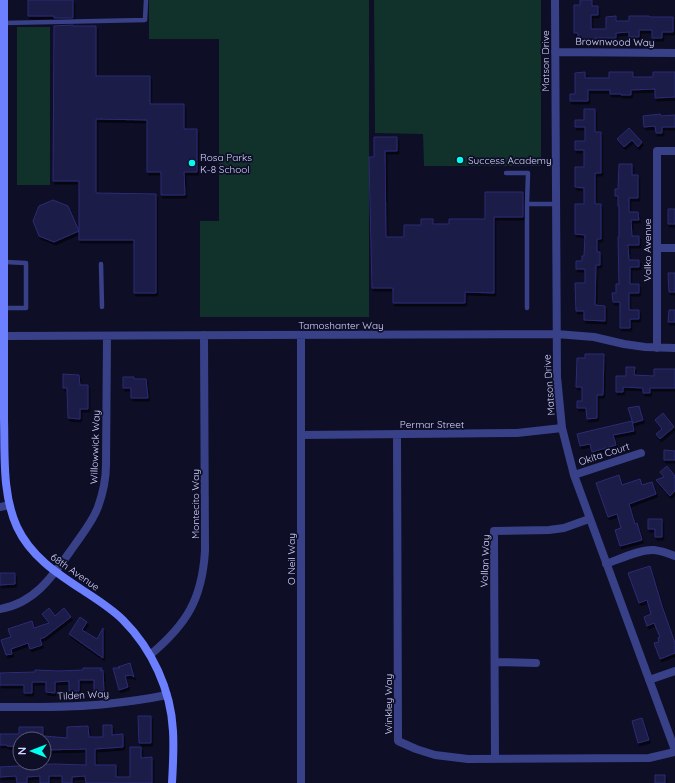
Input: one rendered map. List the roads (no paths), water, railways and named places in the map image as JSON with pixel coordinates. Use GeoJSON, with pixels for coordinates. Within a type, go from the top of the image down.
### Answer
{"type":"FeatureCollection","features":[{"type":"Feature","properties":{"kind":"street","name":"68th Avenue"},"geometry":{"type":"LineString","coordinates":[[4,0],[2,218],[5,262],[5,336],[2,419],[9,505],[17,528],[36,554],[56,572],[122,619],[133,630],[150,655],[161,677],[171,713],[173,731],[172,783]]}},
{"type":"Feature","properties":{"kind":"street","name":"Matson Drive"},"geometry":{"type":"LineString","coordinates":[[555,0],[556,334],[557,377],[562,428],[574,475],[589,519],[650,680],[675,751]]}},
{"type":"Feature","properties":{"kind":"street","name":"Brownwood Way"},"geometry":{"type":"LineString","coordinates":[[555,52],[675,53]]}},
{"type":"Feature","properties":{"kind":"street","name":"Valko Avenue"},"geometry":{"type":"LineString","coordinates":[[657,348],[657,151],[675,151]]}},
{"type":"Feature","properties":{"kind":"street"},"geometry":{"type":"LineString","coordinates":[[657,248],[675,248]]}},
{"type":"Feature","properties":{"kind":"street","name":"Tamoshanter Way"},"geometry":{"type":"LineString","coordinates":[[5,336],[556,334],[594,337],[624,344],[657,348],[675,348]]}},
{"type":"Feature","properties":{"kind":"street","name":"O Neil Way"},"geometry":{"type":"LineString","coordinates":[[301,335],[301,783]]}},
{"type":"Feature","properties":{"kind":"street","name":"Willowwick Way"},"geometry":{"type":"LineString","coordinates":[[0,610],[19,604],[43,587],[56,572],[98,508],[106,479],[107,336]]}},
{"type":"Feature","properties":{"kind":"street","name":"Montecito Way"},"geometry":{"type":"LineString","coordinates":[[150,655],[169,639],[189,612],[201,584],[204,567],[204,336]]}},
{"type":"Feature","properties":{"kind":"street","name":"Permar Street"},"geometry":{"type":"LineString","coordinates":[[301,435],[517,434],[562,428]]}},
{"type":"Feature","properties":{"kind":"street","name":"Winkley Way"},"geometry":{"type":"LineString","coordinates":[[397,434],[398,741],[435,755],[468,759],[649,758],[675,751]]}},
{"type":"Feature","properties":{"kind":"street","name":"Okita Court"},"geometry":{"type":"LineString","coordinates":[[574,475],[641,453]]}},
{"type":"Feature","properties":{"kind":"street"},"geometry":{"type":"LineString","coordinates":[[0,507],[9,505]]}},
{"type":"Feature","properties":{"kind":"street","name":"Vollan Way"},"geometry":{"type":"LineString","coordinates":[[495,759],[494,531],[549,530],[564,528],[589,519]]}},
{"type":"Feature","properties":{"kind":"street"},"geometry":{"type":"LineString","coordinates":[[606,564],[644,551],[652,550],[662,551],[675,556]]}},
{"type":"Feature","properties":{"kind":"street"},"geometry":{"type":"LineString","coordinates":[[495,662],[536,662]]}},
{"type":"Feature","properties":{"kind":"street"},"geometry":{"type":"LineString","coordinates":[[650,680],[675,671]]}},
{"type":"Feature","properties":{"kind":"street","name":"Tilden Way"},"geometry":{"type":"LineString","coordinates":[[0,707],[105,704],[143,700],[167,695]]}},
{"type":"Feature","properties":{"kind":"lane"},"geometry":{"type":"LineString","coordinates":[[4,23],[145,20],[146,0]]}},
{"type":"Feature","properties":{"kind":"lane"},"geometry":{"type":"LineString","coordinates":[[506,173],[528,173],[527,308]]}},
{"type":"Feature","properties":{"kind":"lane"},"geometry":{"type":"LineString","coordinates":[[527,204],[556,204]]}},
{"type":"Feature","properties":{"kind":"lane"},"geometry":{"type":"LineString","coordinates":[[5,262],[26,263],[26,308],[5,308]]}},
{"type":"Feature","properties":{"kind":"lane"},"geometry":{"type":"LineString","coordinates":[[101,264],[102,307]]}},
{"type":"Feature","properties":{"kind":"place","name":"Success Academy"},"geometry":{"type":"Point","coordinates":[460,160]}},
{"type":"Feature","properties":{"kind":"place","name":"Rosa Parks K-8 School"},"geometry":{"type":"Point","coordinates":[192,163]}}]}
